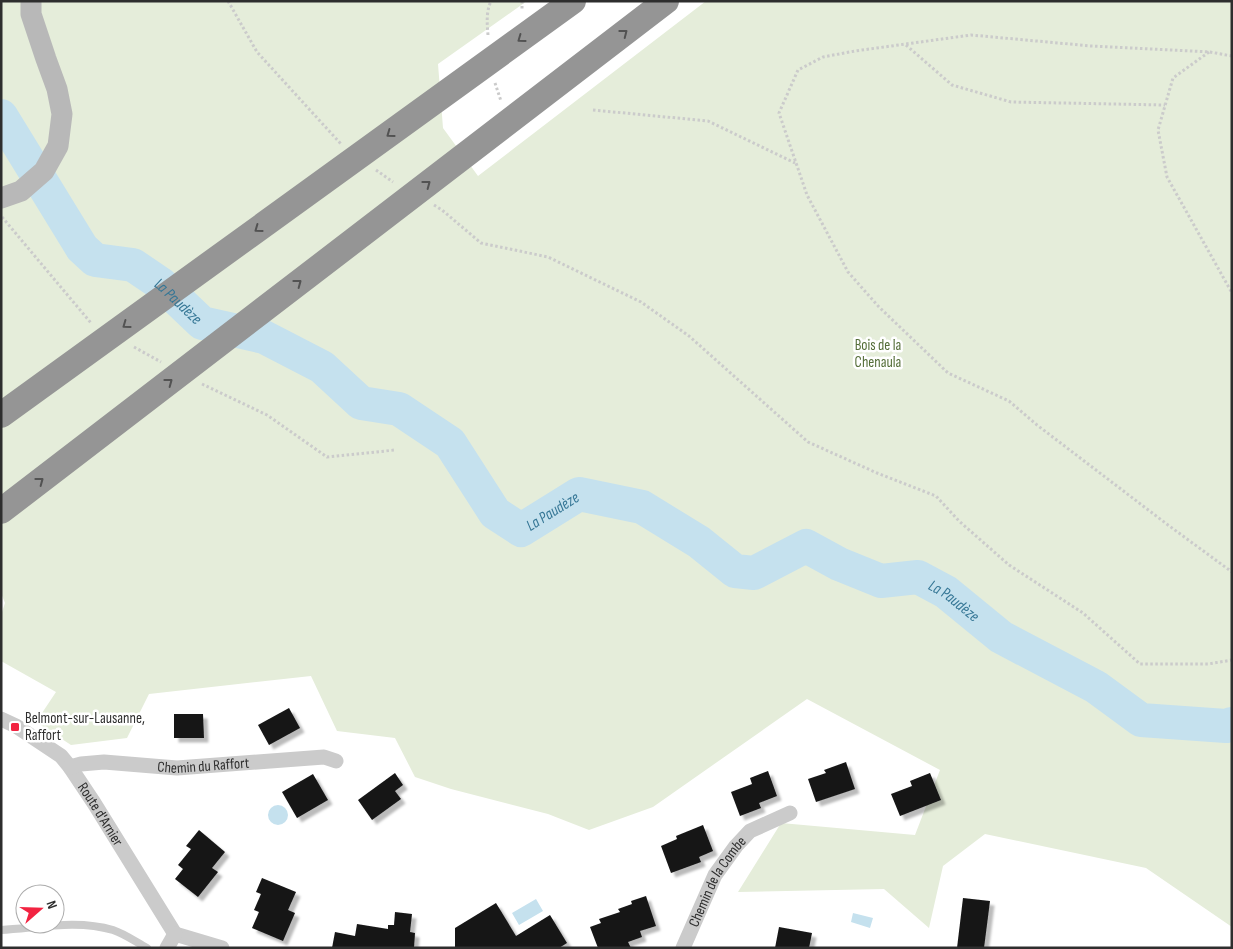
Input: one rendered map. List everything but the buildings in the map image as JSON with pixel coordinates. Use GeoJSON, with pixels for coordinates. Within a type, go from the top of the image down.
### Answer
{"type":"FeatureCollection","features":[{"type":"Feature","properties":{"kind":"highway"},"geometry":{"type":"LineString","coordinates":[[1,510],[666,1]]}},
{"type":"Feature","properties":{"kind":"highway"},"geometry":{"type":"LineString","coordinates":[[1,415],[567,6]]}},
{"type":"Feature","properties":{"kind":"street"},"geometry":{"type":"LineString","coordinates":[[11,195],[44,171],[58,146],[62,114],[57,88],[32,14],[31,1]]}},
{"type":"Feature","properties":{"kind":"street","name":"Route d'Arnier"},"geometry":{"type":"LineString","coordinates":[[1,718],[61,756],[70,767],[175,934]]}},
{"type":"Feature","properties":{"kind":"street","name":"Chemin du Raffort"},"geometry":{"type":"LineString","coordinates":[[70,767],[104,762],[177,768],[324,758],[336,761]]}},
{"type":"Feature","properties":{"kind":"street","name":"Chemin de la Combe"},"geometry":{"type":"LineString","coordinates":[[682,948],[715,875],[736,846],[750,831],[790,813]]}},
{"type":"Feature","properties":{"kind":"street"},"geometry":{"type":"LineString","coordinates":[[167,948],[175,934],[222,948]]}},
{"type":"Feature","properties":{"kind":"lane"},"geometry":{"type":"LineString","coordinates":[[1,930],[88,924],[114,930],[147,948]]}},
{"type":"Feature","properties":{"kind":"path"},"geometry":{"type":"LineString","coordinates":[[228,1],[257,52],[346,148]]}},
{"type":"Feature","properties":{"kind":"path"},"geometry":{"type":"LineString","coordinates":[[1232,56],[1210,52],[1091,46],[971,35],[823,57],[798,70],[779,114],[807,195],[848,272],[880,307],[948,372],[1009,401],[1037,425],[1232,572]]}},
{"type":"Feature","properties":{"kind":"path"},"geometry":{"type":"LineString","coordinates":[[906,44],[952,85],[1011,102],[1165,105]]}},
{"type":"Feature","properties":{"kind":"path"},"geometry":{"type":"LineString","coordinates":[[1210,52],[1173,78],[1158,130],[1167,177],[1232,294]]}},
{"type":"Feature","properties":{"kind":"path"},"geometry":{"type":"LineString","coordinates":[[593,110],[708,121],[796,163]]}},
{"type":"Feature","properties":{"kind":"path"},"geometry":{"type":"LineString","coordinates":[[375,169],[396,184]]}},
{"type":"Feature","properties":{"kind":"path"},"geometry":{"type":"LineString","coordinates":[[426,201],[442,210],[481,243],[548,257],[641,302],[690,336],[808,442],[877,474],[936,496],[959,521],[1009,565],[1083,613],[1140,664],[1208,664],[1232,660]]}},
{"type":"Feature","properties":{"kind":"green space","name":"Bois de la Chenaula"},"geometry":{"type":"Polygon","coordinates":[[[1,1],[527,1],[438,64],[443,128],[478,176],[706,1],[1232,1],[1232,927],[1146,868],[985,834],[943,866],[929,928],[884,889],[738,892],[781,823],[915,835],[940,770],[807,699],[653,807],[589,830],[548,814],[451,789],[415,777],[395,738],[337,731],[311,676],[149,694],[127,738],[71,745],[36,722],[56,692],[1,661],[1,615],[5,603],[1,593],[1,1]]]}},
{"type":"Feature","properties":{"kind":"water"},"geometry":{"type":"Polygon","coordinates":[[[278,805],[285,808],[288,815],[285,822],[278,825],[271,822],[268,815],[271,808],[278,805]]]}},
{"type":"Feature","properties":{"kind":"water"},"geometry":{"type":"Polygon","coordinates":[[[536,899],[543,911],[519,925],[512,913],[536,899]]]}},
{"type":"Feature","properties":{"kind":"water"},"geometry":{"type":"Polygon","coordinates":[[[853,913],[873,918],[870,928],[851,922],[853,913]]]}},
{"type":"Feature","properties":{"kind":"waterway","name":"La Paudèze"},"geometry":{"type":"LineString","coordinates":[[1,116],[82,248],[95,260],[133,265],[161,284],[202,323],[264,337],[322,367],[361,403],[399,409],[450,443],[495,513],[521,530],[579,494],[642,507],[699,542],[735,571],[754,573],[806,546],[839,564],[881,581],[918,577],[946,592],[1001,637],[1096,687],[1141,720],[1226,726],[1232,724]]}},
{"type":"Feature","properties":{"kind":"place","name":"Belmont-sur-Lausanne, Raffort"},"geometry":{"type":"Point","coordinates":[15,727]}}]}
